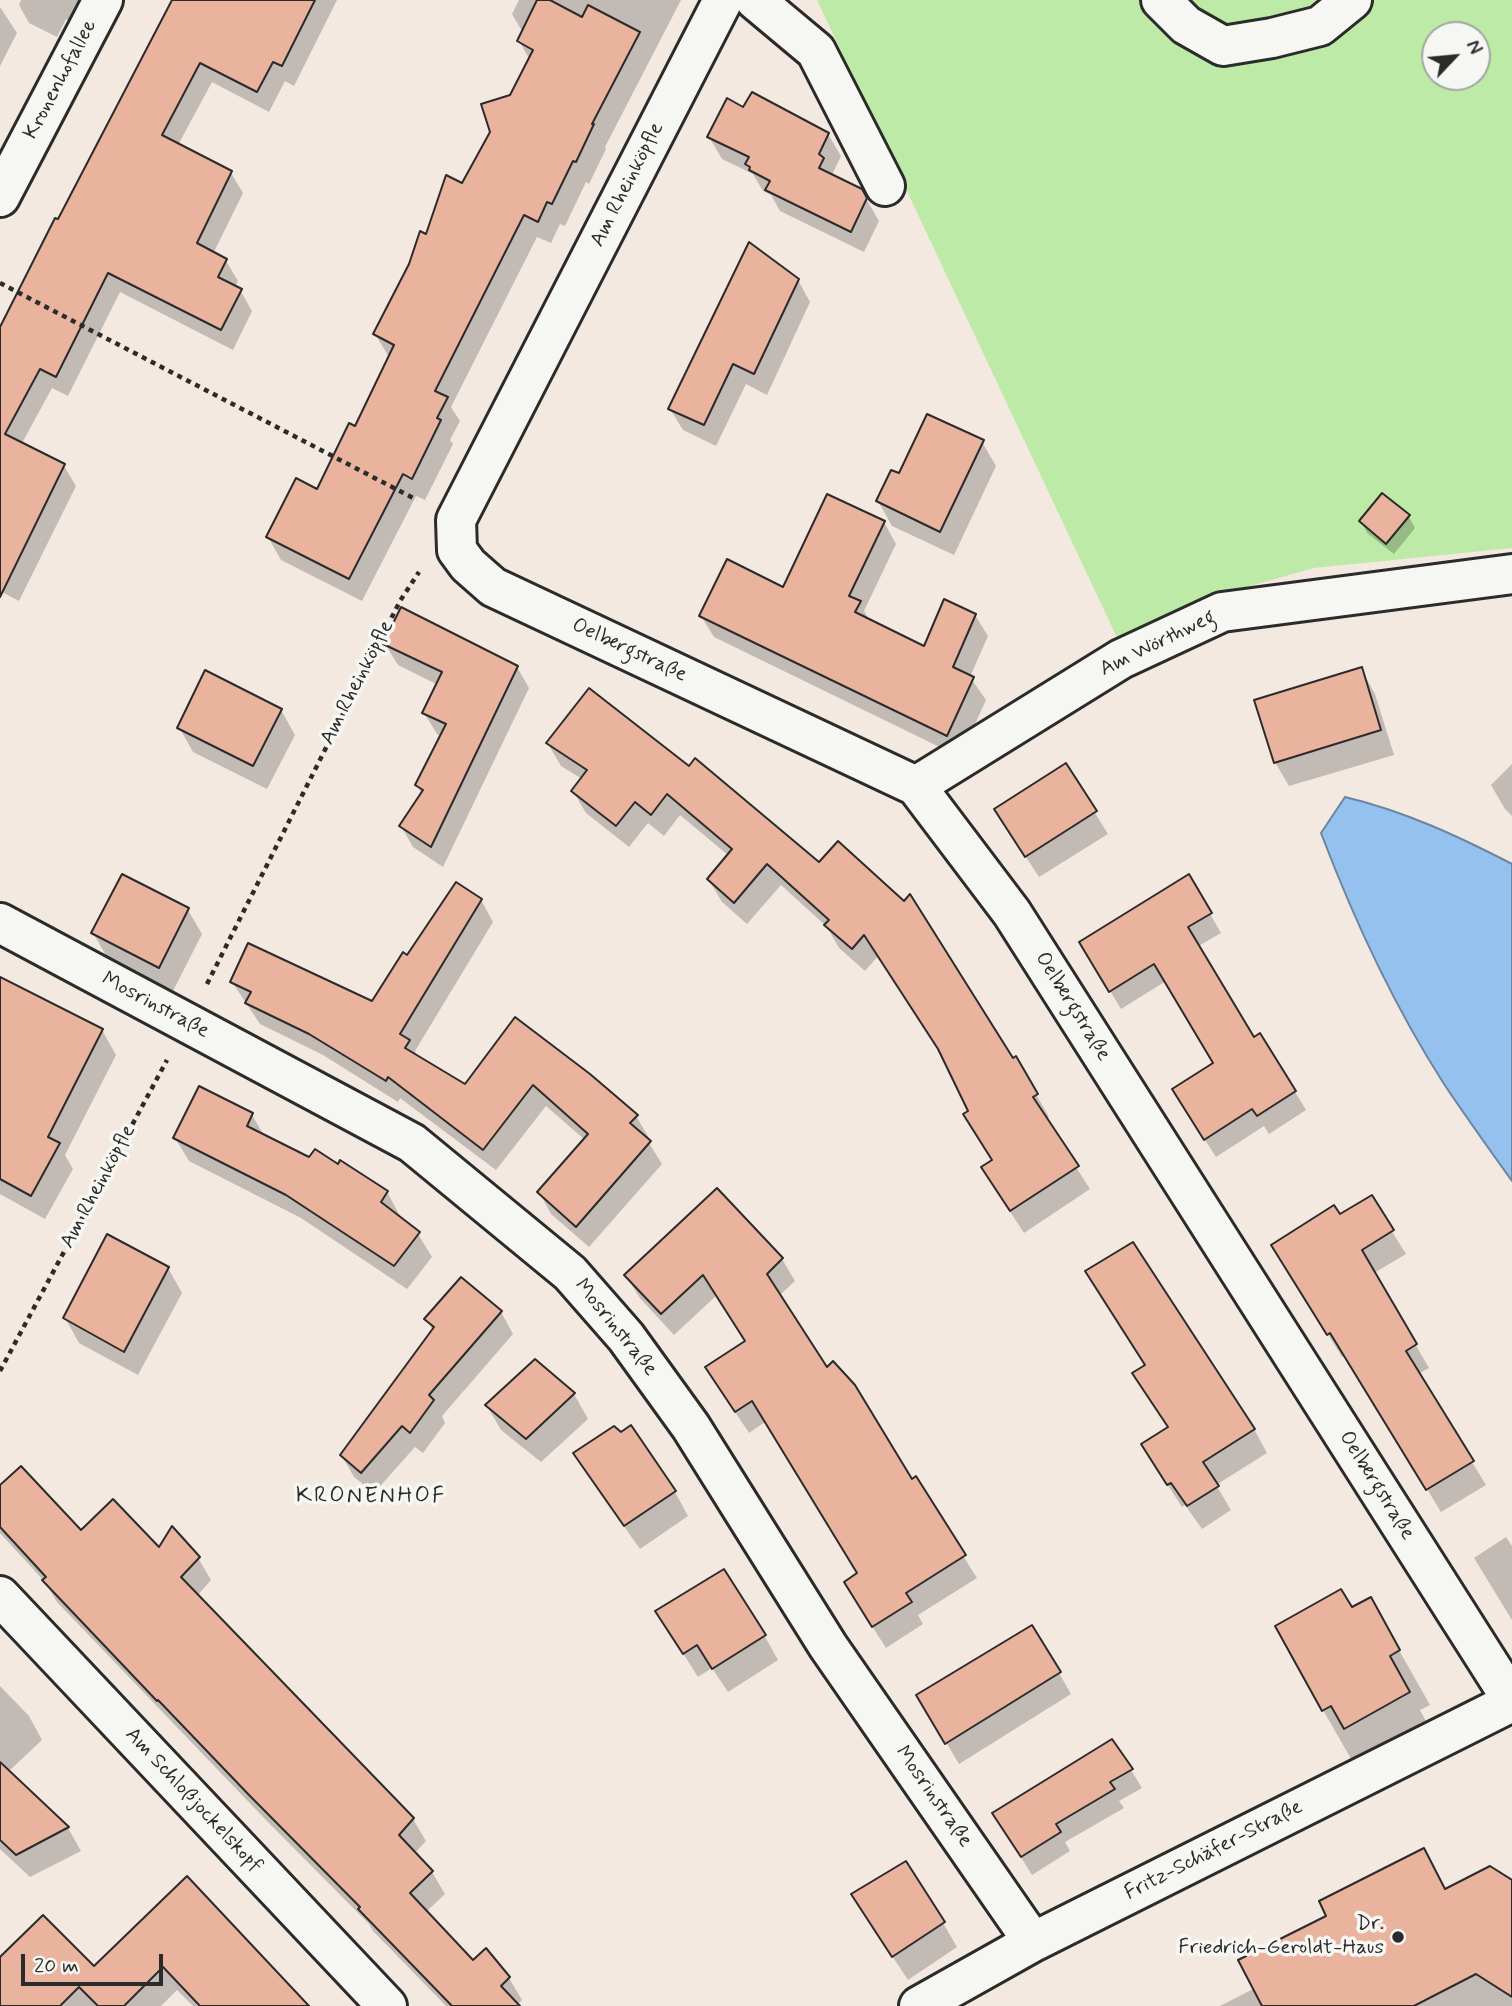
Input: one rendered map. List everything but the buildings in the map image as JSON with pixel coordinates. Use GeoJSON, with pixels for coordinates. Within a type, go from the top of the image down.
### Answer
{"type":"FeatureCollection","features":[{"type":"Feature","properties":{"kind":"street","name":"Kronenhofallee"},"geometry":{"type":"LineString","coordinates":[[0,197],[103,0]]}},
{"type":"Feature","properties":{"kind":"street","name":"Am Rheinköpfle"},"geometry":{"type":"LineString","coordinates":[[456,520],[723,0]]}},
{"type":"Feature","properties":{"kind":"street"},"geometry":{"type":"LineString","coordinates":[[755,0],[816,51],[885,186]]}},
{"type":"Feature","properties":{"kind":"street"},"geometry":{"type":"LineString","coordinates":[[1161,0],[1186,25],[1223,46],[1320,26],[1352,0]]}},
{"type":"Feature","properties":{"kind":"street","name":"Oelbergstraße"},"geometry":{"type":"LineString","coordinates":[[456,520],[457,550],[468,565],[493,587],[916,786],[1012,913],[1512,1701]]}},
{"type":"Feature","properties":{"kind":"street","name":"Am Wörthweg"},"geometry":{"type":"LineString","coordinates":[[916,786],[1121,659],[1222,612],[1512,574]]}},
{"type":"Feature","properties":{"kind":"street","name":"Mosrinstraße"},"geometry":{"type":"LineString","coordinates":[[0,923],[411,1143],[570,1273],[626,1337],[691,1427],[828,1646],[1033,1942]]}},
{"type":"Feature","properties":{"kind":"street","name":"Am Schloßjockelskopf"},"geometry":{"type":"LineString","coordinates":[[0,1596],[387,2006]]}},
{"type":"Feature","properties":{"kind":"street","name":"Fritz-Schäfer-Straße"},"geometry":{"type":"LineString","coordinates":[[919,2006],[1033,1942],[1512,1701]]}},
{"type":"Feature","properties":{"kind":"path"},"geometry":{"type":"LineString","coordinates":[[0,283],[456,520]]}},
{"type":"Feature","properties":{"kind":"path","name":"Am Rheinköpfle"},"geometry":{"type":"LineString","coordinates":[[0,1371],[187,1023],[400,601],[456,520]]}},
{"type":"Feature","properties":{"kind":"green space"},"geometry":{"type":"Polygon","coordinates":[[[817,0],[1512,0],[1512,548],[1314,568],[1243,588],[1120,644],[817,0]]]}},
{"type":"Feature","properties":{"kind":"water"},"geometry":{"type":"Polygon","coordinates":[[[1345,797],[1430,825],[1512,864],[1512,1181],[1426,1054],[1376,962],[1347,898],[1321,833],[1345,797]]]}},
{"type":"Feature","properties":{"kind":"place","name":"Dr. Friedrich-Geroldt-Haus"},"geometry":{"type":"Point","coordinates":[1398,1937]}},
{"type":"Feature","properties":{"kind":"district","name":"KRONENHOF"},"geometry":{"type":"Point","coordinates":[371,1497]}}]}
